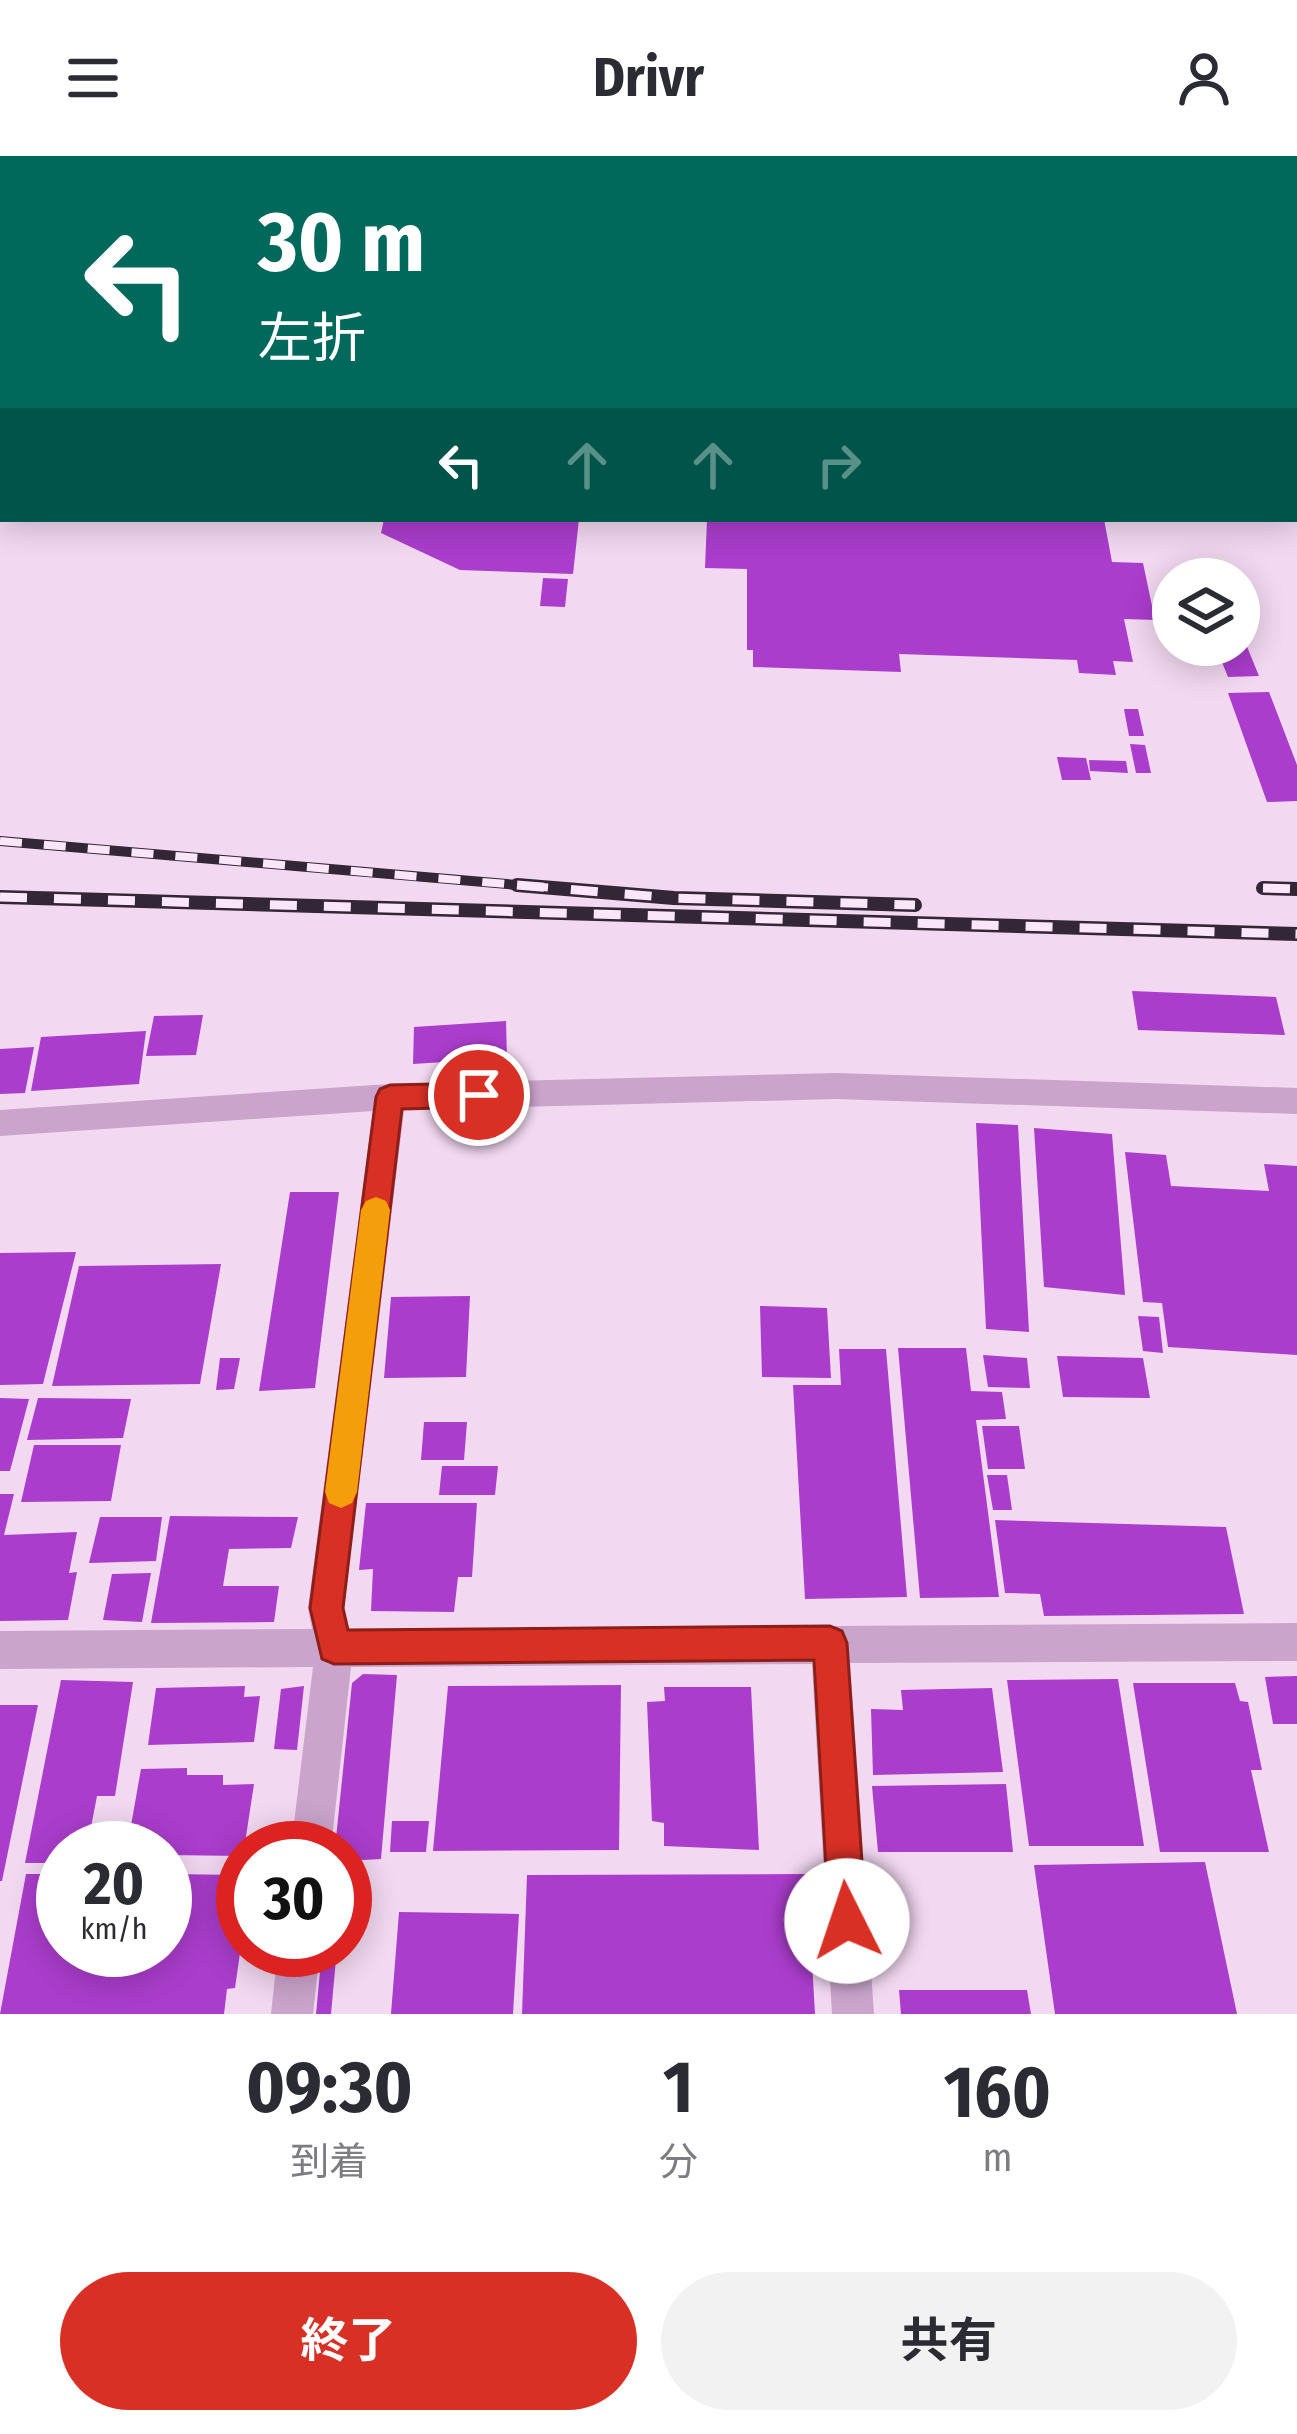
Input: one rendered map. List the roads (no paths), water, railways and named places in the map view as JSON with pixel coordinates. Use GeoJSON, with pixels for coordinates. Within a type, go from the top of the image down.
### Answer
{"type":"FeatureCollection","features":[{"type":"Feature","properties":{"kind":"street"},"geometry":{"type":"LineString","coordinates":[[0,1123],[390,1097],[836,1086],[1297,1101]]}},
{"type":"Feature","properties":{"kind":"street"},"geometry":{"type":"LineString","coordinates":[[314,1821],[334,1647],[326,1608],[390,1097]]}},
{"type":"Feature","properties":{"kind":"street"},"geometry":{"type":"LineString","coordinates":[[0,1650],[1297,1642]]}},
{"type":"Feature","properties":{"kind":"street"},"geometry":{"type":"LineString","coordinates":[[830,1643],[853,2014]]}},
{"type":"Feature","properties":{"kind":"street"},"geometry":{"type":"LineString","coordinates":[[292,2014],[296,1977]]}},
{"type":"Feature","properties":{"kind":"railway"},"geometry":{"type":"LineString","coordinates":[[0,841],[544,887]]}},
{"type":"Feature","properties":{"kind":"railway"},"geometry":{"type":"LineString","coordinates":[[517,885],[544,887]]}},
{"type":"Feature","properties":{"kind":"railway"},"geometry":{"type":"LineString","coordinates":[[544,887],[674,898],[915,905]]}},
{"type":"Feature","properties":{"kind":"railway"},"geometry":{"type":"LineString","coordinates":[[544,887],[553,888]]}},
{"type":"Feature","properties":{"kind":"railway"},"geometry":{"type":"LineString","coordinates":[[1263,888],[1297,889]]}},
{"type":"Feature","properties":{"kind":"railway"},"geometry":{"type":"LineString","coordinates":[[0,897],[1297,934]]}}]}
